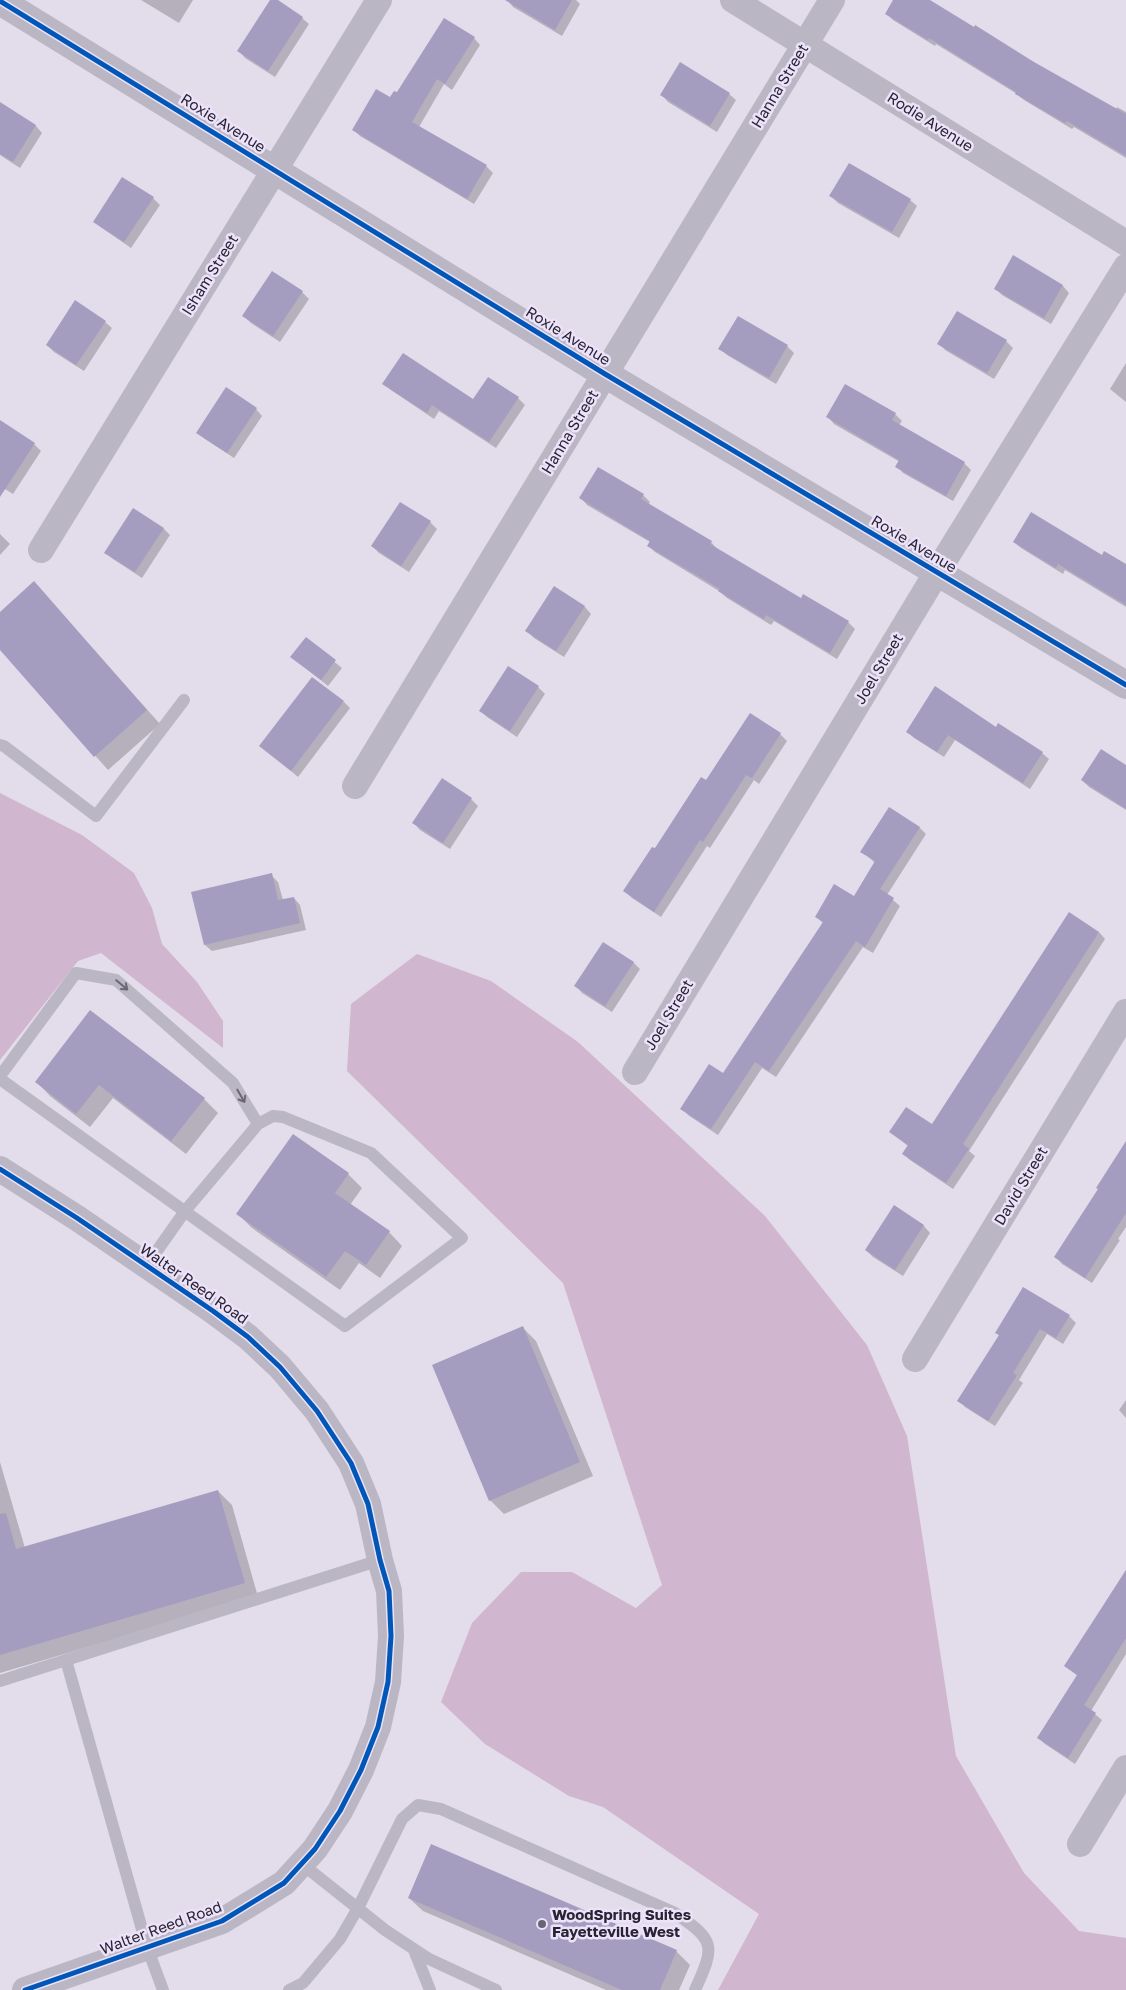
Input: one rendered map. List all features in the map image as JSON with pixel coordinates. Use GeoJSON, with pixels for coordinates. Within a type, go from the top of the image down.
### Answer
{"type":"FeatureCollection","features":[{"type":"Feature","properties":{"kind":"street","name":"Isham Street"},"geometry":{"type":"LineString","coordinates":[[41,550],[379,0]]}},
{"type":"Feature","properties":{"kind":"street","name":"Rodie Avenue"},"geometry":{"type":"LineString","coordinates":[[733,0],[1126,243]]}},
{"type":"Feature","properties":{"kind":"street","name":"Hanna Street"},"geometry":{"type":"LineString","coordinates":[[354,786],[832,0]]}},
{"type":"Feature","properties":{"kind":"street","name":"Roxie Avenue"},"geometry":{"type":"LineString","coordinates":[[0,1],[605,374],[1126,685]]}},
{"type":"Feature","properties":{"kind":"street","name":"Joel Street"},"geometry":{"type":"LineString","coordinates":[[635,1072],[937,572],[1126,267]]}},
{"type":"Feature","properties":{"kind":"street","name":"David Street"},"geometry":{"type":"LineString","coordinates":[[916,1359],[1126,1012]]}},
{"type":"Feature","properties":{"kind":"street","name":"Walter Reed Road"},"geometry":{"type":"LineString","coordinates":[[0,1169],[78,1218],[213,1311],[248,1338],[280,1367],[317,1411],[351,1463],[368,1504],[389,1591],[391,1636],[388,1682],[378,1727],[361,1770],[340,1810],[315,1849],[284,1883],[222,1921],[24,1990]]}},
{"type":"Feature","properties":{"kind":"street"},"geometry":{"type":"LineString","coordinates":[[1080,1844],[1126,1768]]}},
{"type":"Feature","properties":{"kind":"lane"},"geometry":{"type":"LineString","coordinates":[[0,745],[4,746],[96,816],[184,700]]}},
{"type":"Feature","properties":{"kind":"lane"},"geometry":{"type":"LineString","coordinates":[[147,1266],[184,1211],[258,1124],[273,1116],[283,1117],[371,1152],[462,1238],[344,1326],[184,1211],[0,1077],[76,973],[116,980],[234,1083],[258,1124]]}},
{"type":"Feature","properties":{"kind":"lane"},"geometry":{"type":"LineString","coordinates":[[0,1681],[380,1560]]}},
{"type":"Feature","properties":{"kind":"lane"},"geometry":{"type":"LineString","coordinates":[[66,1660],[146,1947],[163,1990]]}},
{"type":"Feature","properties":{"kind":"lane"},"geometry":{"type":"LineString","coordinates":[[289,1990],[303,1983],[340,1939],[358,1908],[402,1819],[418,1805],[441,1809],[675,1913],[697,1928],[708,1943],[708,1962],[695,1990]]}},
{"type":"Feature","properties":{"kind":"lane"},"geometry":{"type":"LineString","coordinates":[[302,1864],[385,1930],[414,1950],[429,1959],[496,1990]]}},
{"type":"Feature","properties":{"kind":"lane"},"geometry":{"type":"LineString","coordinates":[[414,1950],[430,1990]]}},
{"type":"Feature","properties":{"kind":"shaded area"},"geometry":{"type":"Polygon","coordinates":[[[0,793],[82,835],[134,873],[152,908],[162,944],[197,982],[223,1021],[223,1048],[101,953],[78,961],[0,1060],[0,793]]]}},
{"type":"Feature","properties":{"kind":"shaded area"},"geometry":{"type":"Polygon","coordinates":[[[417,954],[491,981],[578,1042],[765,1216],[867,1345],[907,1436],[956,1756],[1024,1873],[1079,1931],[1126,1938],[1126,1990],[718,1990],[759,1914],[603,1807],[569,1796],[485,1744],[441,1702],[472,1623],[521,1572],[572,1572],[636,1608],[662,1585],[563,1283],[347,1071],[351,1004],[417,954]]]}},
{"type":"Feature","properties":{"kind":"building"},"geometry":{"type":"Polygon","coordinates":[[[270,0],[278,0],[303,17],[268,71],[237,51],[270,0]]]}},
{"type":"Feature","properties":{"kind":"building"},"geometry":{"type":"Polygon","coordinates":[[[505,0],[572,0],[555,30],[505,0]]]}},
{"type":"Feature","properties":{"kind":"building"},"geometry":{"type":"Polygon","coordinates":[[[893,0],[930,0],[1126,114],[1126,156],[1067,121],[1065,123],[1015,94],[1016,92],[929,38],[928,40],[885,14],[893,0]]]}},
{"type":"Feature","properties":{"kind":"building"},"geometry":{"type":"Polygon","coordinates":[[[444,18],[475,37],[445,84],[437,79],[412,122],[487,165],[467,199],[352,130],[376,89],[390,97],[394,91],[397,92],[444,18]]]}},
{"type":"Feature","properties":{"kind":"building"},"geometry":{"type":"Polygon","coordinates":[[[680,62],[730,93],[710,126],[660,95],[680,62]]]}},
{"type":"Feature","properties":{"kind":"building"},"geometry":{"type":"Polygon","coordinates":[[[0,102],[36,125],[13,162],[0,154],[0,102]]]}},
{"type":"Feature","properties":{"kind":"building"},"geometry":{"type":"Polygon","coordinates":[[[849,163],[911,199],[892,232],[829,196],[849,163]]]}},
{"type":"Feature","properties":{"kind":"building"},"geometry":{"type":"Polygon","coordinates":[[[122,177],[154,197],[124,242],[93,222],[122,177]]]}},
{"type":"Feature","properties":{"kind":"building"},"geometry":{"type":"Polygon","coordinates":[[[1013,255],[1063,285],[1044,318],[994,289],[1013,255]]]}},
{"type":"Feature","properties":{"kind":"building"},"geometry":{"type":"Polygon","coordinates":[[[272,271],[303,291],[273,336],[242,316],[272,271]]]}},
{"type":"Feature","properties":{"kind":"building"},"geometry":{"type":"Polygon","coordinates":[[[75,300],[106,321],[76,365],[46,345],[75,300]]]}},
{"type":"Feature","properties":{"kind":"building"},"geometry":{"type":"Polygon","coordinates":[[[957,311],[1007,340],[987,373],[937,344],[957,311]]]}},
{"type":"Feature","properties":{"kind":"building"},"geometry":{"type":"Polygon","coordinates":[[[738,316],[788,345],[769,378],[718,349],[738,316]]]}},
{"type":"Feature","properties":{"kind":"building"},"geometry":{"type":"Polygon","coordinates":[[[403,353],[473,399],[488,377],[519,397],[489,442],[432,405],[427,413],[382,384],[403,353]]]}},
{"type":"Feature","properties":{"kind":"building"},"geometry":{"type":"Polygon","coordinates":[[[845,384],[896,413],[892,420],[965,462],[946,496],[895,467],[899,460],[826,417],[845,384]]]}},
{"type":"Feature","properties":{"kind":"building"},"geometry":{"type":"Polygon","coordinates":[[[226,387],[257,408],[227,453],[196,433],[226,387]]]}},
{"type":"Feature","properties":{"kind":"building"},"geometry":{"type":"Polygon","coordinates":[[[0,420],[35,443],[0,497],[0,420]]]}},
{"type":"Feature","properties":{"kind":"building"},"geometry":{"type":"Polygon","coordinates":[[[598,467],[644,494],[641,499],[712,541],[710,544],[801,598],[803,594],[849,621],[830,653],[766,615],[764,619],[718,591],[720,589],[647,546],[650,541],[579,498],[598,467]]]}},
{"type":"Feature","properties":{"kind":"building"},"geometry":{"type":"Polygon","coordinates":[[[400,502],[431,521],[401,566],[371,546],[400,502]]]}},
{"type":"Feature","properties":{"kind":"building"},"geometry":{"type":"Polygon","coordinates":[[[133,508],[164,528],[135,572],[104,553],[133,508]]]}},
{"type":"Feature","properties":{"kind":"building"},"geometry":{"type":"Polygon","coordinates":[[[1031,512],[1102,555],[1104,551],[1126,564],[1126,605],[1058,564],[1056,568],[1013,542],[1031,512]]]}},
{"type":"Feature","properties":{"kind":"building"},"geometry":{"type":"Polygon","coordinates":[[[34,581],[147,710],[94,757],[0,650],[0,612],[34,581]]]}},
{"type":"Feature","properties":{"kind":"building"},"geometry":{"type":"Polygon","coordinates":[[[554,586],[585,606],[556,651],[525,631],[554,586]]]}},
{"type":"Feature","properties":{"kind":"building"},"geometry":{"type":"Polygon","coordinates":[[[306,637],[336,660],[321,680],[290,657],[306,637]]]}},
{"type":"Feature","properties":{"kind":"building"},"geometry":{"type":"Polygon","coordinates":[[[508,666],[539,686],[510,731],[479,711],[508,666]]]}},
{"type":"Feature","properties":{"kind":"building"},"geometry":{"type":"Polygon","coordinates":[[[312,677],[344,701],[291,771],[259,746],[312,677]]]}},
{"type":"Feature","properties":{"kind":"building"},"geometry":{"type":"Polygon","coordinates":[[[935,686],[996,727],[998,723],[1043,752],[1023,783],[948,735],[937,752],[906,732],[935,686]]]}},
{"type":"Feature","properties":{"kind":"building"},"geometry":{"type":"Polygon","coordinates":[[[750,713],[781,733],[752,778],[746,775],[703,842],[700,840],[654,912],[623,891],[652,847],[655,848],[701,777],[706,780],[750,713]]]}},
{"type":"Feature","properties":{"kind":"building"},"geometry":{"type":"Polygon","coordinates":[[[1101,749],[1126,765],[1126,809],[1081,780],[1101,749]]]}},
{"type":"Feature","properties":{"kind":"building"},"geometry":{"type":"Polygon","coordinates":[[[442,778],[472,798],[443,843],[412,823],[442,778]]]}},
{"type":"Feature","properties":{"kind":"building"},"geometry":{"type":"Polygon","coordinates":[[[889,807],[920,827],[880,889],[894,898],[865,947],[856,941],[769,1071],[755,1062],[711,1129],[680,1109],[709,1064],[723,1073],[823,922],[815,917],[834,884],[854,896],[875,861],[860,852],[889,807]]]}},
{"type":"Feature","properties":{"kind":"building"},"geometry":{"type":"Polygon","coordinates":[[[272,873],[278,900],[294,897],[300,923],[204,945],[191,892],[272,873]]]}},
{"type":"Feature","properties":{"kind":"building"},"geometry":{"type":"Polygon","coordinates":[[[1069,912],[1099,932],[963,1144],[969,1149],[946,1183],[902,1154],[908,1145],[889,1132],[906,1107],[932,1124],[1069,912]]]}},
{"type":"Feature","properties":{"kind":"building"},"geometry":{"type":"Polygon","coordinates":[[[603,942],[634,962],[605,1006],[574,986],[603,942]]]}},
{"type":"Feature","properties":{"kind":"building"},"geometry":{"type":"Polygon","coordinates":[[[90,1010],[205,1098],[171,1141],[99,1085],[76,1114],[35,1082],[90,1010]]]}},
{"type":"Feature","properties":{"kind":"building"},"geometry":{"type":"Polygon","coordinates":[[[293,1134],[349,1173],[335,1193],[390,1231],[366,1265],[345,1251],[326,1277],[236,1214],[293,1134]]]}},
{"type":"Feature","properties":{"kind":"building"},"geometry":{"type":"Polygon","coordinates":[[[1126,1141],[1126,1213],[1085,1278],[1054,1257],[1098,1189],[1096,1188],[1126,1141]]]}},
{"type":"Feature","properties":{"kind":"building"},"geometry":{"type":"Polygon","coordinates":[[[894,1205],[924,1225],[895,1270],[865,1250],[894,1205]]]}},
{"type":"Feature","properties":{"kind":"building"},"geometry":{"type":"Polygon","coordinates":[[[1023,1287],[1070,1315],[1056,1338],[1040,1329],[1013,1373],[1017,1375],[988,1421],[957,1401],[999,1335],[995,1333],[1023,1287]]]}},
{"type":"Feature","properties":{"kind":"building"},"geometry":{"type":"Polygon","coordinates":[[[523,1326],[580,1462],[489,1501],[432,1365],[523,1326]]]}},
{"type":"Feature","properties":{"kind":"building"},"geometry":{"type":"Polygon","coordinates":[[[218,1490],[245,1583],[0,1655],[0,1514],[6,1513],[16,1549],[218,1490]]]}},
{"type":"Feature","properties":{"kind":"building"},"geometry":{"type":"Polygon","coordinates":[[[1126,1570],[1126,1638],[1084,1705],[1096,1713],[1068,1758],[1037,1738],[1077,1675],[1064,1666],[1126,1570]]]}},
{"type":"Feature","properties":{"kind":"building","name":"WoodSpring Suites Fayetteville West"},"geometry":{"type":"Polygon","coordinates":[[[431,1844],[677,1950],[660,1990],[622,1990],[408,1898],[431,1844]]]}},
{"type":"Feature","properties":{"kind":"cycle path"},"geometry":{"type":"LineString","coordinates":[[0,1],[605,374],[1126,685]]}},
{"type":"Feature","properties":{"kind":"cycle path"},"geometry":{"type":"LineString","coordinates":[[0,1169],[77,1218],[248,1337],[280,1367],[317,1411],[351,1463],[368,1504],[389,1591],[391,1636],[388,1682],[378,1727],[361,1770],[340,1811],[315,1849],[284,1883],[222,1921],[25,1990]]}},
{"type":"Feature","properties":{"kind":"place","name":"WoodSpring Suites Fayetteville West"},"geometry":{"type":"Point","coordinates":[542,1924]}}]}
